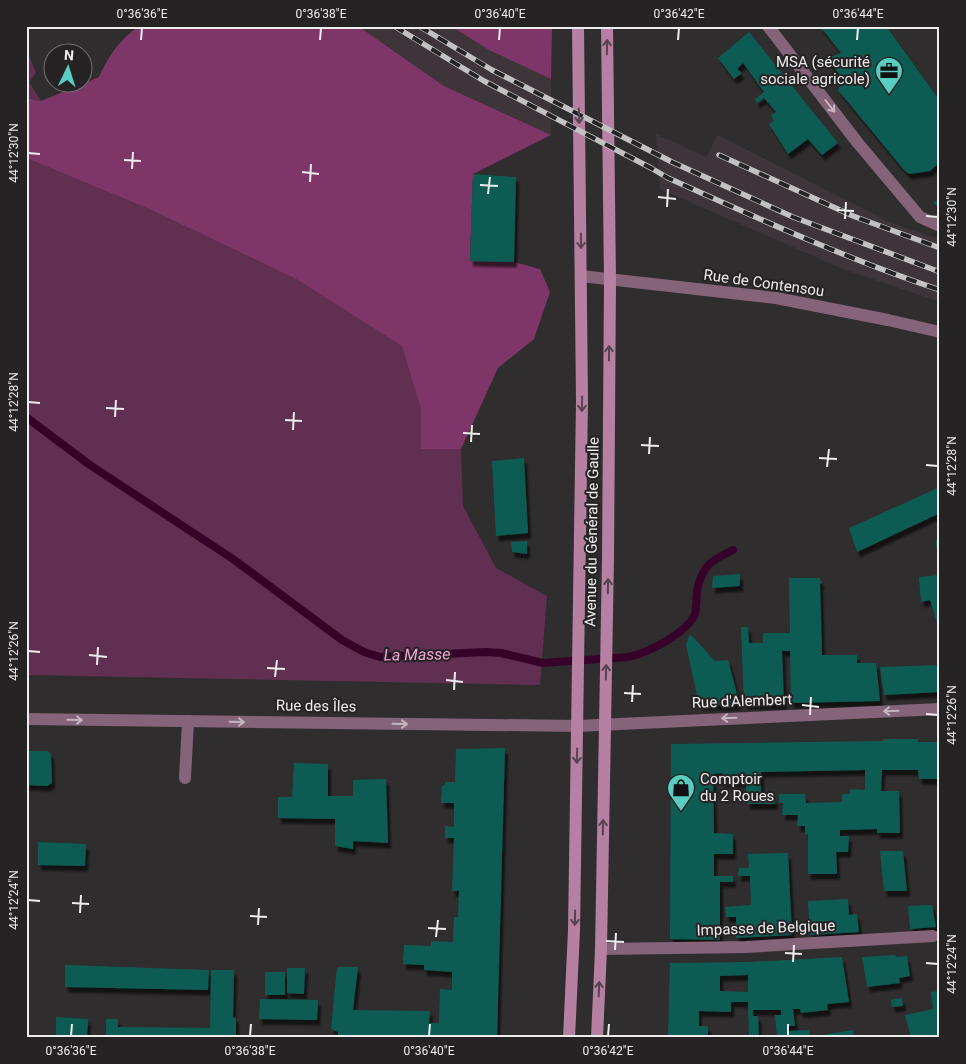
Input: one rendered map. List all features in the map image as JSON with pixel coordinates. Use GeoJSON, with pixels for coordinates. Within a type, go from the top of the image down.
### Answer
{"type":"FeatureCollection","features":[{"type":"Feature","properties":{"kind":"main road","name":"Avenue du Général de Gaulle"},"geometry":{"type":"LineString","coordinates":[[569,1038],[574,930],[582,401],[578,26]]}},
{"type":"Feature","properties":{"kind":"main road","name":"Avenue du Général de Gaulle"},"geometry":{"type":"LineString","coordinates":[[597,1038],[601,949],[607,634],[610,281],[607,26]]}},
{"type":"Feature","properties":{"kind":"street"},"geometry":{"type":"LineString","coordinates":[[768,26],[857,142],[920,217],[940,226]]}},
{"type":"Feature","properties":{"kind":"street","name":"Rue de Contensou"},"geometry":{"type":"LineString","coordinates":[[581,276],[610,281],[776,298],[940,332]]}},
{"type":"Feature","properties":{"kind":"street","name":"Rue d'Alembert"},"geometry":{"type":"LineString","coordinates":[[605,724],[940,710]]}},
{"type":"Feature","properties":{"kind":"street","name":"Rue des Îles"},"geometry":{"type":"LineString","coordinates":[[26,719],[577,726],[605,724]]}},
{"type":"Feature","properties":{"kind":"street"},"geometry":{"type":"LineString","coordinates":[[185,778],[188,721]]}},
{"type":"Feature","properties":{"kind":"street","name":"Impasse de Belgique"},"geometry":{"type":"LineString","coordinates":[[601,949],[746,947],[933,936]]}},
{"type":"Feature","properties":{"kind":"shaded area"},"geometry":{"type":"Polygon","coordinates":[[[140,26],[358,26],[444,86],[551,135],[473,174],[470,260],[514,262],[540,269],[550,292],[534,339],[498,368],[461,449],[421,449],[421,409],[402,346],[296,279],[149,209],[26,158],[26,98],[41,101],[63,92],[92,92],[92,80],[99,77],[115,49],[140,26]]]}},
{"type":"Feature","properties":{"kind":"shaded area"},"geometry":{"type":"Polygon","coordinates":[[[358,26],[451,26],[489,50],[551,79],[551,135],[444,86],[358,26]]]}},
{"type":"Feature","properties":{"kind":"shaded area"},"geometry":{"type":"Polygon","coordinates":[[[451,26],[552,26],[551,79],[489,50],[451,26]]]}},
{"type":"Feature","properties":{"kind":"shaded area"},"geometry":{"type":"Polygon","coordinates":[[[26,48],[36,73],[29,82],[41,101],[26,98],[26,48]]]}},
{"type":"Feature","properties":{"kind":"shaded area"},"geometry":{"type":"Polygon","coordinates":[[[656,134],[706,157],[718,135],[891,223],[940,239],[940,302],[843,269],[660,189],[656,134]]]}},
{"type":"Feature","properties":{"kind":"shaded area"},"geometry":{"type":"Polygon","coordinates":[[[26,158],[149,209],[296,279],[403,346],[421,409],[421,449],[461,449],[463,506],[496,568],[547,596],[540,685],[26,675],[26,158]]]}},
{"type":"Feature","properties":{"kind":"building","name":"MSA (sécurité sociale agricole)"},"geometry":{"type":"Polygon","coordinates":[[[820,26],[886,26],[940,101],[940,138],[937,139],[940,146],[940,162],[930,171],[909,174],[904,170],[838,90],[844,80],[827,59],[841,53],[820,26]]]}},
{"type":"Feature","properties":{"kind":"building"},"geometry":{"type":"Polygon","coordinates":[[[749,32],[838,143],[822,155],[808,139],[788,154],[769,124],[774,121],[771,115],[776,112],[764,98],[757,103],[755,99],[764,92],[743,63],[737,69],[742,73],[734,79],[718,58],[749,32]]]}},
{"type":"Feature","properties":{"kind":"building"},"geometry":{"type":"Polygon","coordinates":[[[473,174],[516,177],[514,262],[470,261],[473,174]]]}},
{"type":"Feature","properties":{"kind":"building"},"geometry":{"type":"Polygon","coordinates":[[[940,200],[940,208],[933,203],[940,200]]]}},
{"type":"Feature","properties":{"kind":"building"},"geometry":{"type":"Polygon","coordinates":[[[524,458],[528,533],[496,536],[492,461],[524,458]]]}},
{"type":"Feature","properties":{"kind":"building"},"geometry":{"type":"Polygon","coordinates":[[[940,487],[940,513],[857,552],[849,528],[940,487]]]}},
{"type":"Feature","properties":{"kind":"building"},"geometry":{"type":"Polygon","coordinates":[[[936,540],[940,540],[940,565],[938,566],[936,540]]]}},
{"type":"Feature","properties":{"kind":"building"},"geometry":{"type":"Polygon","coordinates":[[[527,541],[527,554],[512,552],[511,542],[527,541]]]}},
{"type":"Feature","properties":{"kind":"building"},"geometry":{"type":"Polygon","coordinates":[[[740,574],[740,586],[712,588],[713,576],[740,574]]]}},
{"type":"Feature","properties":{"kind":"building"},"geometry":{"type":"Polygon","coordinates":[[[940,575],[939,629],[930,600],[921,602],[919,577],[940,575]]]}},
{"type":"Feature","properties":{"kind":"building"},"geometry":{"type":"Polygon","coordinates":[[[789,578],[820,578],[820,581],[822,581],[822,584],[820,583],[822,655],[857,655],[857,663],[876,663],[880,701],[791,703],[790,651],[782,651],[784,704],[744,704],[741,627],[748,627],[749,643],[763,643],[763,633],[790,633],[789,578]]]}},
{"type":"Feature","properties":{"kind":"building"},"geometry":{"type":"Polygon","coordinates":[[[690,634],[715,661],[728,660],[738,705],[699,705],[686,644],[690,634]]]}},
{"type":"Feature","properties":{"kind":"building"},"geometry":{"type":"Polygon","coordinates":[[[940,665],[940,692],[884,695],[880,667],[940,665]]]}},
{"type":"Feature","properties":{"kind":"building"},"geometry":{"type":"Polygon","coordinates":[[[883,739],[918,739],[918,742],[940,742],[940,779],[919,779],[918,770],[882,770],[881,791],[899,791],[900,833],[877,833],[877,829],[840,830],[840,836],[849,836],[848,852],[836,852],[837,874],[808,874],[808,834],[805,835],[805,826],[797,826],[798,815],[782,815],[783,803],[779,803],[779,794],[805,794],[806,803],[842,802],[842,794],[850,794],[850,789],[865,790],[865,770],[761,772],[761,798],[775,798],[775,804],[747,804],[746,782],[722,782],[722,773],[713,774],[714,833],[733,834],[733,854],[714,854],[714,876],[733,876],[733,882],[720,882],[720,940],[670,939],[671,744],[883,741],[883,739]]]}},
{"type":"Feature","properties":{"kind":"building"},"geometry":{"type":"Polygon","coordinates":[[[505,748],[497,1038],[338,1038],[338,1032],[331,1029],[337,967],[358,967],[353,1010],[430,1011],[429,1023],[439,1023],[440,989],[452,990],[452,972],[424,970],[424,965],[403,964],[404,945],[431,946],[431,941],[453,942],[454,917],[458,917],[459,891],[452,891],[454,838],[445,838],[445,826],[454,827],[454,803],[441,803],[442,786],[445,785],[445,782],[455,782],[456,749],[505,748]]]}},
{"type":"Feature","properties":{"kind":"building"},"geometry":{"type":"Polygon","coordinates":[[[26,751],[48,751],[51,754],[52,783],[47,786],[26,785],[26,751]]]}},
{"type":"Feature","properties":{"kind":"building"},"geometry":{"type":"Polygon","coordinates":[[[294,763],[328,764],[328,796],[353,796],[353,780],[386,779],[388,843],[353,841],[353,849],[335,846],[335,819],[278,818],[278,797],[292,797],[294,763]]]}},
{"type":"Feature","properties":{"kind":"building"},"geometry":{"type":"Polygon","coordinates":[[[38,842],[86,844],[85,866],[38,865],[38,842]]]}},
{"type":"Feature","properties":{"kind":"building"},"geometry":{"type":"Polygon","coordinates":[[[880,851],[903,851],[907,891],[884,891],[880,851]]]}},
{"type":"Feature","properties":{"kind":"building"},"geometry":{"type":"Polygon","coordinates":[[[788,853],[792,935],[736,938],[736,917],[726,917],[725,907],[751,905],[750,876],[738,876],[739,868],[749,868],[748,854],[788,853]]]}},
{"type":"Feature","properties":{"kind":"building"},"geometry":{"type":"Polygon","coordinates":[[[848,899],[849,915],[857,914],[859,932],[810,935],[808,901],[848,899]]]}},
{"type":"Feature","properties":{"kind":"building"},"geometry":{"type":"Polygon","coordinates":[[[932,905],[936,927],[910,929],[908,906],[932,905]]]}},
{"type":"Feature","properties":{"kind":"building"},"geometry":{"type":"Polygon","coordinates":[[[895,955],[896,957],[907,956],[910,976],[899,978],[900,983],[867,987],[862,957],[895,955]]]}},
{"type":"Feature","properties":{"kind":"building"},"geometry":{"type":"Polygon","coordinates":[[[842,957],[849,1002],[827,1004],[828,1010],[801,1013],[800,1009],[793,1009],[795,1026],[788,1026],[789,1031],[809,1030],[810,1038],[777,1038],[775,1015],[781,1015],[781,1010],[753,1010],[753,1016],[758,1016],[759,1038],[749,1038],[748,1002],[731,1002],[731,1012],[699,1011],[699,1026],[708,1026],[708,1038],[668,1038],[670,963],[748,962],[842,957]],[[748,975],[720,976],[720,991],[748,992],[748,975]]]}},
{"type":"Feature","properties":{"kind":"building"},"geometry":{"type":"Polygon","coordinates":[[[65,965],[209,970],[208,990],[65,987],[65,965]]]}},
{"type":"Feature","properties":{"kind":"building"},"geometry":{"type":"Polygon","coordinates":[[[287,968],[305,968],[304,994],[287,993],[287,968]]]}},
{"type":"Feature","properties":{"kind":"building"},"geometry":{"type":"Polygon","coordinates":[[[211,970],[234,970],[233,1017],[236,1018],[236,1038],[106,1038],[106,1019],[118,1019],[118,1027],[210,1028],[211,970]]]}},
{"type":"Feature","properties":{"kind":"building"},"geometry":{"type":"Polygon","coordinates":[[[265,972],[285,972],[285,995],[265,995],[265,972]]]}},
{"type":"Feature","properties":{"kind":"building"},"geometry":{"type":"Polygon","coordinates":[[[940,991],[940,1038],[911,1038],[905,1015],[933,1009],[931,992],[940,991]]]}},
{"type":"Feature","properties":{"kind":"building"},"geometry":{"type":"Polygon","coordinates":[[[902,998],[903,1006],[892,1007],[891,1000],[902,998]]]}},
{"type":"Feature","properties":{"kind":"building"},"geometry":{"type":"Polygon","coordinates":[[[260,999],[318,1000],[317,1020],[259,1019],[260,999]]]}},
{"type":"Feature","properties":{"kind":"building"},"geometry":{"type":"Polygon","coordinates":[[[56,1017],[88,1019],[87,1038],[56,1038],[56,1017]]]}},
{"type":"Feature","properties":{"kind":"building"},"geometry":{"type":"Polygon","coordinates":[[[853,1030],[854,1038],[810,1038],[810,1037],[853,1030]]]}},
{"type":"Feature","properties":{"kind":"waterway","name":"La Masse"},"geometry":{"type":"LineString","coordinates":[[26,417],[90,465],[233,559],[342,640],[364,652],[380,657],[486,652],[501,653],[543,663],[636,655],[656,647],[676,635],[691,621],[695,614],[699,582],[705,569],[719,557],[733,550]]}},
{"type":"Feature","properties":{"kind":"railway"},"geometry":{"type":"LineString","coordinates":[[394,26],[484,81],[668,178],[769,223],[905,278],[940,290]]}},
{"type":"Feature","properties":{"kind":"railway"},"geometry":{"type":"LineString","coordinates":[[419,26],[492,70],[672,162],[793,217],[940,272]]}},
{"type":"Feature","properties":{"kind":"railway"},"geometry":{"type":"LineString","coordinates":[[719,155],[853,216],[940,248]]}},
{"type":"Feature","properties":{"kind":"place","name":"MSA (sécurité sociale agricole)"},"geometry":{"type":"Point","coordinates":[889,95]}},
{"type":"Feature","properties":{"kind":"place","name":"Comptoir du 2 Roues"},"geometry":{"type":"Point","coordinates":[681,812]}}]}
